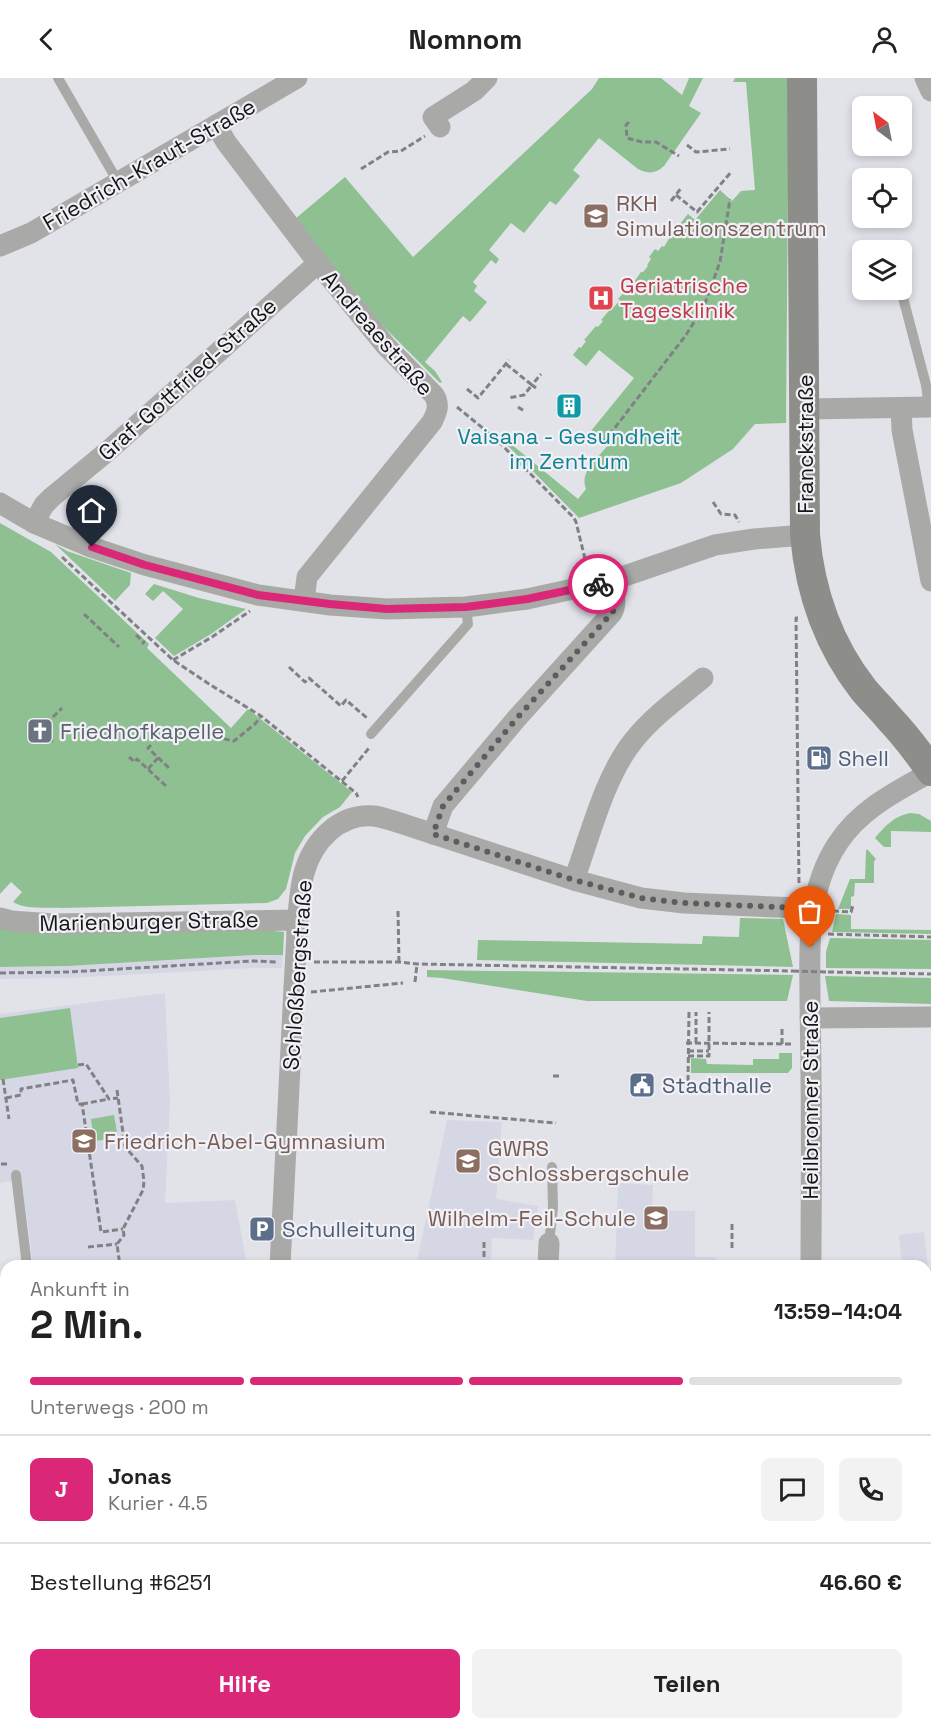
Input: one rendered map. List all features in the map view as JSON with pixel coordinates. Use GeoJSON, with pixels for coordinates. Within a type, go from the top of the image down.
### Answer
{"type":"FeatureCollection","features":[{"type":"Feature","properties":{"kind":"street"},"geometry":{"type":"LineString","coordinates":[[440,127],[433,117],[474,91],[487,78]]}},
{"type":"Feature","properties":{"kind":"street","name":"Franckstraße"},"geometry":{"type":"LineString","coordinates":[[802,78],[805,535],[809,568],[820,611],[833,643],[847,667],[864,691],[918,752],[931,771]]}},
{"type":"Feature","properties":{"kind":"street"},"geometry":{"type":"LineString","coordinates":[[925,78],[931,91]]}},
{"type":"Feature","properties":{"kind":"street","name":"Friedrich-Kraut-Straße"},"geometry":{"type":"LineString","coordinates":[[0,246],[31,233],[292,79]]}},
{"type":"Feature","properties":{"kind":"street","name":"Andreaestraße"},"geometry":{"type":"LineString","coordinates":[[216,125],[226,142],[318,263],[386,346],[434,395],[438,402],[437,412],[432,422],[307,577],[304,601]]}},
{"type":"Feature","properties":{"kind":"street","name":"Graf-Gottfried-Straße"},"geometry":{"type":"LineString","coordinates":[[34,523],[44,505],[52,497],[109,450],[318,263]]}},
{"type":"Feature","properties":{"kind":"street"},"geometry":{"type":"LineString","coordinates":[[805,409],[930,407]]}},
{"type":"Feature","properties":{"kind":"street"},"geometry":{"type":"LineString","coordinates":[[901,408],[902,430],[931,581]]}},
{"type":"Feature","properties":{"kind":"street"},"geometry":{"type":"LineString","coordinates":[[0,503],[34,523],[92,547],[145,565],[258,595],[387,609],[466,607],[527,599],[610,581],[715,545],[805,535]]}},
{"type":"Feature","properties":{"kind":"street"},"geometry":{"type":"LineString","coordinates":[[433,834],[443,806],[517,718],[612,613],[615,601],[610,581]]}},
{"type":"Feature","properties":{"kind":"street"},"geometry":{"type":"LineString","coordinates":[[574,880],[605,794],[623,756],[634,739],[648,725],[703,678]]}},
{"type":"Feature","properties":{"kind":"street","name":"Heilbronner Straße"},"geometry":{"type":"LineString","coordinates":[[811,1260],[810,1018],[806,908],[827,862],[853,824],[877,803],[931,771]]}},
{"type":"Feature","properties":{"kind":"street","name":"Schloßbergstraße"},"geometry":{"type":"LineString","coordinates":[[280,1260],[294,988],[303,878],[307,862],[327,832],[336,825],[356,817],[376,816],[574,880],[641,898],[684,903],[806,908]]}},
{"type":"Feature","properties":{"kind":"street","name":"Marienburger Straße"},"geometry":{"type":"LineString","coordinates":[[0,918],[54,924],[298,926]]}},
{"type":"Feature","properties":{"kind":"street"},"geometry":{"type":"LineString","coordinates":[[810,1018],[931,1017]]}},
{"type":"Feature","properties":{"kind":"street"},"geometry":{"type":"LineString","coordinates":[[548,1260],[549,1243]]}},
{"type":"Feature","properties":{"kind":"lane"},"geometry":{"type":"LineString","coordinates":[[58,78],[118,182]]}},
{"type":"Feature","properties":{"kind":"lane"},"geometry":{"type":"LineString","coordinates":[[904,300],[930,407]]}},
{"type":"Feature","properties":{"kind":"lane"},"geometry":{"type":"LineString","coordinates":[[374,730],[468,624],[466,607]]}},
{"type":"Feature","properties":{"kind":"lane"},"geometry":{"type":"LineString","coordinates":[[549,1243],[553,1208],[552,1167]]}},
{"type":"Feature","properties":{"kind":"lane"},"geometry":{"type":"LineString","coordinates":[[16,1175],[26,1260]]}},
{"type":"Feature","properties":{"kind":"path"},"geometry":{"type":"LineString","coordinates":[[629,122],[626,125],[627,138],[656,142],[679,156]]}},
{"type":"Feature","properties":{"kind":"path"},"geometry":{"type":"LineString","coordinates":[[361,169],[388,152],[401,151],[440,127]]}},
{"type":"Feature","properties":{"kind":"path"},"geometry":{"type":"LineString","coordinates":[[687,145],[696,152],[730,149]]}},
{"type":"Feature","properties":{"kind":"path"},"geometry":{"type":"LineString","coordinates":[[676,195],[697,212],[732,171]]}},
{"type":"Feature","properties":{"kind":"path"},"geometry":{"type":"LineString","coordinates":[[671,201],[682,187]]}},
{"type":"Feature","properties":{"kind":"path"},"geometry":{"type":"LineString","coordinates":[[604,442],[686,335],[704,306],[720,262],[730,199]]}},
{"type":"Feature","properties":{"kind":"path"},"geometry":{"type":"LineString","coordinates":[[467,389],[478,398],[509,360]]}},
{"type":"Feature","properties":{"kind":"path"},"geometry":{"type":"LineString","coordinates":[[506,364],[536,388]]}},
{"type":"Feature","properties":{"kind":"path"},"geometry":{"type":"LineString","coordinates":[[508,398],[524,395],[541,374]]}},
{"type":"Feature","properties":{"kind":"path"},"geometry":{"type":"LineString","coordinates":[[518,407],[524,411]]}},
{"type":"Feature","properties":{"kind":"path"},"geometry":{"type":"LineString","coordinates":[[458,408],[496,439],[574,518],[586,562]]}},
{"type":"Feature","properties":{"kind":"path"},"geometry":{"type":"LineString","coordinates":[[713,502],[721,514],[735,515],[740,523],[743,541]]}},
{"type":"Feature","properties":{"kind":"path"},"geometry":{"type":"LineString","coordinates":[[62,556],[173,660],[261,716],[356,793]]}},
{"type":"Feature","properties":{"kind":"path"},"geometry":{"type":"LineString","coordinates":[[173,660],[254,608],[258,595]]}},
{"type":"Feature","properties":{"kind":"path"},"geometry":{"type":"LineString","coordinates":[[84,614],[119,647]]}},
{"type":"Feature","properties":{"kind":"path"},"geometry":{"type":"LineString","coordinates":[[807,616],[796,618],[806,908],[851,912],[852,906]]}},
{"type":"Feature","properties":{"kind":"path"},"geometry":{"type":"LineString","coordinates":[[136,635],[144,642],[142,644]]}},
{"type":"Feature","properties":{"kind":"path"},"geometry":{"type":"LineString","coordinates":[[289,667],[305,681],[309,678],[341,706],[346,700],[374,730]]}},
{"type":"Feature","properties":{"kind":"path"},"geometry":{"type":"LineString","coordinates":[[53,717],[62,708]]}},
{"type":"Feature","properties":{"kind":"path"},"geometry":{"type":"LineString","coordinates":[[215,737],[234,741],[261,716]]}},
{"type":"Feature","properties":{"kind":"path"},"geometry":{"type":"LineString","coordinates":[[48,738],[52,742]]}},
{"type":"Feature","properties":{"kind":"path"},"geometry":{"type":"LineString","coordinates":[[151,744],[148,748],[169,768]]}},
{"type":"Feature","properties":{"kind":"path"},"geometry":{"type":"LineString","coordinates":[[342,781],[370,747]]}},
{"type":"Feature","properties":{"kind":"path"},"geometry":{"type":"LineString","coordinates":[[129,757],[135,762],[137,759],[167,787]]}},
{"type":"Feature","properties":{"kind":"path"},"geometry":{"type":"LineString","coordinates":[[148,769],[158,758]]}},
{"type":"Feature","properties":{"kind":"path"},"geometry":{"type":"LineString","coordinates":[[398,911],[399,962]]}},
{"type":"Feature","properties":{"kind":"path"},"geometry":{"type":"LineString","coordinates":[[831,935],[931,937]]}},
{"type":"Feature","properties":{"kind":"path"},"geometry":{"type":"LineString","coordinates":[[0,973],[277,962]]}},
{"type":"Feature","properties":{"kind":"path"},"geometry":{"type":"LineString","coordinates":[[313,962],[931,974]]}},
{"type":"Feature","properties":{"kind":"path"},"geometry":{"type":"LineString","coordinates":[[415,982],[417,964]]}},
{"type":"Feature","properties":{"kind":"path"},"geometry":{"type":"LineString","coordinates":[[321,991],[403,983]]}},
{"type":"Feature","properties":{"kind":"path"},"geometry":{"type":"LineString","coordinates":[[688,1080],[689,1011]]}},
{"type":"Feature","properties":{"kind":"path"},"geometry":{"type":"LineString","coordinates":[[696,1012],[696,1043]]}},
{"type":"Feature","properties":{"kind":"path"},"geometry":{"type":"LineString","coordinates":[[688,1054],[709,1052],[709,1012]]}},
{"type":"Feature","properties":{"kind":"path"},"geometry":{"type":"LineString","coordinates":[[782,1028],[782,1044]]}},
{"type":"Feature","properties":{"kind":"path"},"geometry":{"type":"LineString","coordinates":[[687,1043],[789,1044]]}},
{"type":"Feature","properties":{"kind":"path"},"geometry":{"type":"LineString","coordinates":[[78,1065],[86,1064],[109,1099]]}},
{"type":"Feature","properties":{"kind":"path"},"geometry":{"type":"LineString","coordinates":[[553,1076],[561,1076]]}},
{"type":"Feature","properties":{"kind":"path"},"geometry":{"type":"LineString","coordinates":[[3,1079],[9,1119]]}},
{"type":"Feature","properties":{"kind":"path"},"geometry":{"type":"LineString","coordinates":[[6,1098],[21,1095],[21,1089],[73,1080],[78,1104],[118,1098]]}},
{"type":"Feature","properties":{"kind":"path"},"geometry":{"type":"LineString","coordinates":[[117,1090],[125,1148],[142,1166],[144,1181],[143,1190],[123,1229],[124,1235],[117,1244],[119,1260]]}},
{"type":"Feature","properties":{"kind":"path"},"geometry":{"type":"LineString","coordinates":[[82,1104],[101,1232],[123,1229]]}},
{"type":"Feature","properties":{"kind":"path"},"geometry":{"type":"LineString","coordinates":[[430,1112],[556,1123]]}},
{"type":"Feature","properties":{"kind":"path"},"geometry":{"type":"LineString","coordinates":[[732,1224],[732,1251]]}},
{"type":"Feature","properties":{"kind":"path"},"geometry":{"type":"LineString","coordinates":[[484,1241],[484,1260]]}},
{"type":"Feature","properties":{"kind":"path"},"geometry":{"type":"LineString","coordinates":[[88,1247],[117,1244]]}},
{"type":"Feature","properties":{"kind":"shaded area"},"geometry":{"type":"Polygon","coordinates":[[[283,955],[282,968],[0,979],[0,967],[68,966],[283,955]]]}},
{"type":"Feature","properties":{"kind":"shaded area","name":"Friedrich-Abel-Gymnasium"},"geometry":{"type":"Polygon","coordinates":[[[165,993],[170,1102],[165,1203],[235,1200],[246,1260],[32,1260],[22,1180],[0,1183],[0,1014],[165,993]]]}},
{"type":"Feature","properties":{"kind":"shaded area","name":"GWRS Schlossbergschule"},"geometry":{"type":"Polygon","coordinates":[[[447,1120],[502,1122],[496,1199],[538,1206],[533,1240],[492,1238],[491,1260],[417,1260],[447,1120]]]}},
{"type":"Feature","properties":{"kind":"shaded area","name":"Wilhelm-Feil-Schule"},"geometry":{"type":"Polygon","coordinates":[[[618,1183],[653,1185],[652,1210],[695,1211],[695,1257],[716,1257],[716,1260],[615,1260],[618,1183]]]}},
{"type":"Feature","properties":{"kind":"shaded area"},"geometry":{"type":"Polygon","coordinates":[[[924,1232],[927,1260],[901,1260],[899,1235],[924,1232]]]}},
{"type":"Feature","properties":{"kind":"green space"},"geometry":{"type":"Polygon","coordinates":[[[599,78],[661,78],[682,95],[689,78],[703,78],[689,106],[701,113],[664,166],[654,172],[638,169],[599,138],[573,170],[580,176],[556,205],[550,201],[524,233],[511,223],[489,250],[499,259],[496,264],[491,260],[473,282],[477,286],[474,291],[487,302],[470,322],[463,316],[425,362],[435,371],[442,382],[440,383],[381,324],[295,219],[345,177],[413,257],[592,89],[599,78]]]}},
{"type":"Feature","properties":{"kind":"green space"},"geometry":{"type":"Polygon","coordinates":[[[735,78],[789,78],[786,423],[755,424],[733,449],[681,483],[579,518],[499,437],[500,435],[578,499],[586,489],[587,471],[608,445],[591,431],[634,378],[599,350],[586,366],[573,355],[648,266],[651,259],[649,257],[655,249],[658,251],[662,246],[664,247],[688,214],[695,220],[720,190],[732,201],[741,191],[755,190],[746,82],[733,82],[735,78]]]}},
{"type":"Feature","properties":{"kind":"green space"},"geometry":{"type":"Polygon","coordinates":[[[0,523],[51,552],[149,644],[147,648],[231,728],[248,709],[352,792],[340,807],[323,817],[305,836],[295,853],[286,889],[278,899],[267,903],[43,908],[18,905],[13,902],[22,892],[11,882],[0,894],[0,523]]]}},
{"type":"Feature","properties":{"kind":"green space"},"geometry":{"type":"Polygon","coordinates":[[[55,544],[67,551],[131,573],[130,585],[115,601],[55,544]]]}},
{"type":"Feature","properties":{"kind":"green space"},"geometry":{"type":"Polygon","coordinates":[[[154,584],[246,609],[211,634],[174,656],[155,638],[183,609],[163,591],[153,601],[145,594],[154,584]]]}},
{"type":"Feature","properties":{"kind":"green space"},"geometry":{"type":"Polygon","coordinates":[[[910,813],[919,814],[931,821],[931,832],[891,831],[891,847],[884,847],[875,838],[895,819],[910,813]]]}},
{"type":"Feature","properties":{"kind":"green space"},"geometry":{"type":"Polygon","coordinates":[[[867,849],[876,859],[874,861],[874,883],[855,883],[854,896],[851,897],[851,909],[838,909],[850,879],[865,879],[867,849]]]}},
{"type":"Feature","properties":{"kind":"green space"},"geometry":{"type":"Polygon","coordinates":[[[836,914],[851,915],[851,929],[931,930],[931,934],[832,932],[836,914]]]}},
{"type":"Feature","properties":{"kind":"green space"},"geometry":{"type":"Polygon","coordinates":[[[740,918],[783,919],[793,967],[477,960],[478,940],[702,944],[703,936],[739,937],[740,918]]]}},
{"type":"Feature","properties":{"kind":"green space"},"geometry":{"type":"Polygon","coordinates":[[[0,925],[270,928],[284,932],[283,955],[68,966],[0,967],[0,925]]]}},
{"type":"Feature","properties":{"kind":"green space"},"geometry":{"type":"Polygon","coordinates":[[[830,938],[931,940],[931,969],[826,968],[826,952],[830,938]]]}},
{"type":"Feature","properties":{"kind":"green space"},"geometry":{"type":"Polygon","coordinates":[[[427,970],[793,975],[787,1001],[587,1001],[427,977],[427,970]]]}},
{"type":"Feature","properties":{"kind":"green space"},"geometry":{"type":"Polygon","coordinates":[[[825,976],[931,978],[931,1004],[829,1001],[825,976]]]}},
{"type":"Feature","properties":{"kind":"green space"},"geometry":{"type":"Polygon","coordinates":[[[70,1008],[78,1068],[0,1080],[0,1018],[70,1008]]]}},
{"type":"Feature","properties":{"kind":"green space"},"geometry":{"type":"Polygon","coordinates":[[[779,1053],[792,1053],[792,1068],[788,1073],[691,1073],[691,1058],[706,1059],[707,1064],[753,1065],[753,1059],[779,1059],[779,1053]]]}},
{"type":"Feature","properties":{"kind":"green space"},"geometry":{"type":"Polygon","coordinates":[[[114,1115],[118,1138],[94,1141],[91,1119],[114,1115]]]}},
{"type":"Feature","properties":{"kind":"way so far"},"geometry":{"type":"LineString","coordinates":[[598,584],[610,581],[615,601],[612,613],[517,718],[443,806],[433,834],[574,880],[641,898],[684,903],[813,909],[810,948]]}},
{"type":"Feature","properties":{"kind":"place","name":"RKH Simulationszentrum"},"geometry":{"type":"Point","coordinates":[596,216]}},
{"type":"Feature","properties":{"kind":"place","name":"Geriatrische Tagesklinik"},"geometry":{"type":"Point","coordinates":[601,298]}},
{"type":"Feature","properties":{"kind":"place","name":"Vaisana - Gesundheit im Zentrum"},"geometry":{"type":"Point","coordinates":[569,406]}},
{"type":"Feature","properties":{"kind":"place","name":"Friedhofkapelle"},"geometry":{"type":"Point","coordinates":[40,731]}},
{"type":"Feature","properties":{"kind":"place","name":"Shell"},"geometry":{"type":"Point","coordinates":[819,758]}},
{"type":"Feature","properties":{"kind":"place","name":"Stadthalle"},"geometry":{"type":"Point","coordinates":[642,1085]}},
{"type":"Feature","properties":{"kind":"place","name":"Friedrich-Abel-Gymnasium"},"geometry":{"type":"Point","coordinates":[84,1141]}},
{"type":"Feature","properties":{"kind":"place","name":"GWRS Schlossbergschule"},"geometry":{"type":"Point","coordinates":[468,1161]}},
{"type":"Feature","properties":{"kind":"place","name":"Wilhelm-Feil-Schule"},"geometry":{"type":"Point","coordinates":[656,1218]}},
{"type":"Feature","properties":{"kind":"place","name":"Schulleitung"},"geometry":{"type":"Point","coordinates":[262,1229]}},
{"type":"Feature","properties":{"kind":"route"},"geometry":{"type":"LineString","coordinates":[[92,547],[145,565],[258,595],[387,609],[466,607],[527,599],[598,584]]}}]}
